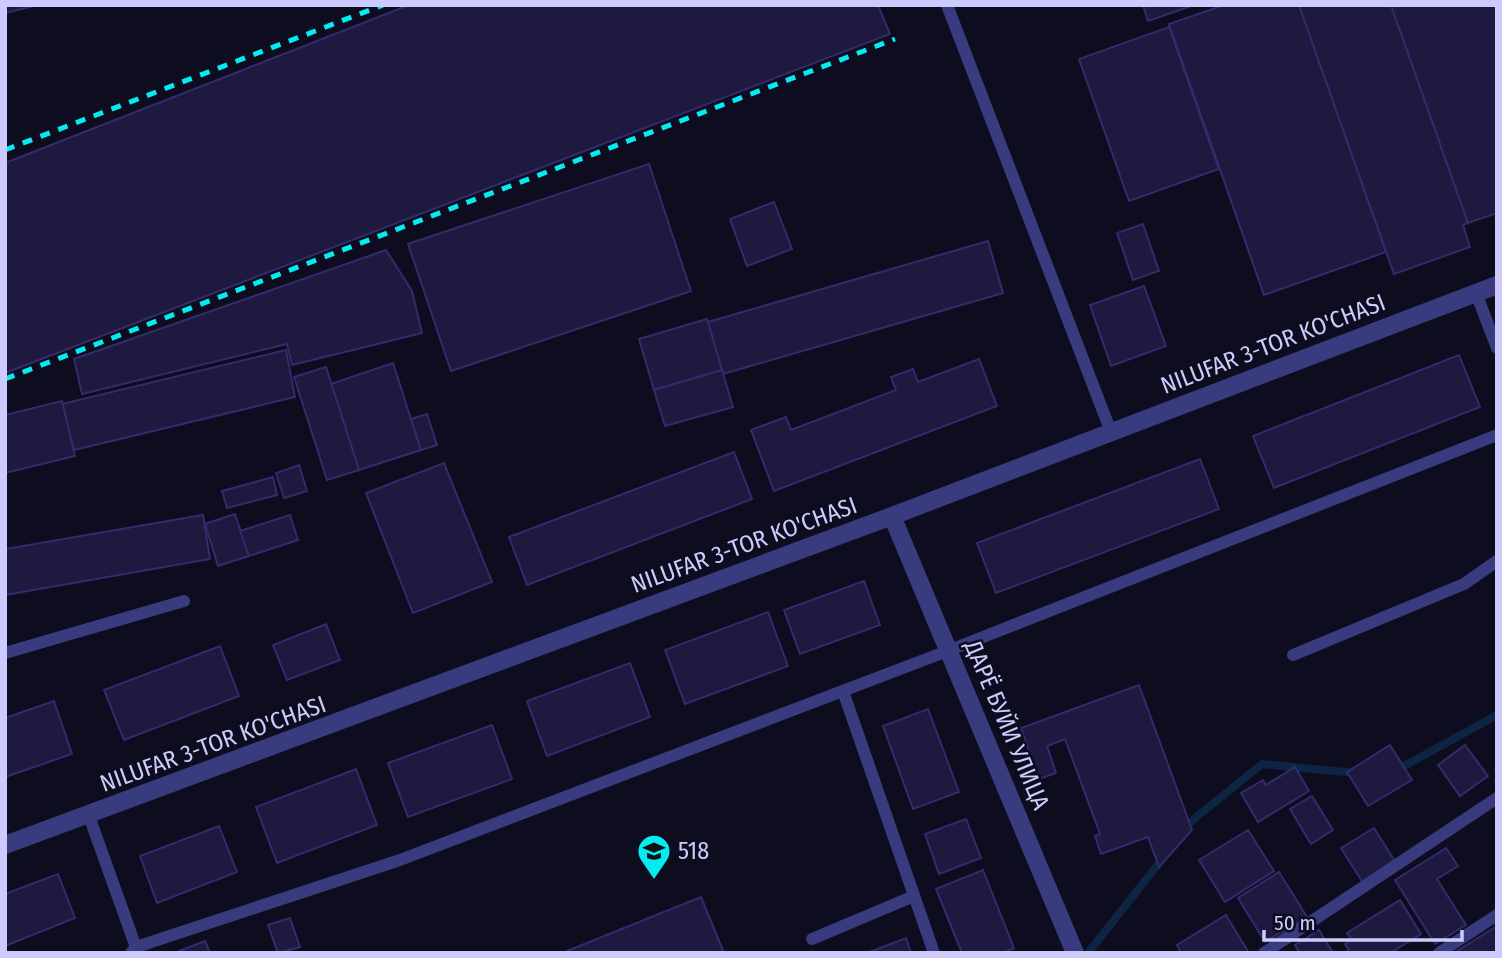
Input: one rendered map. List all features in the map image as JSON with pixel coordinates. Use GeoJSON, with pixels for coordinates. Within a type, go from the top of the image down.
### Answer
{"type":"FeatureCollection","features":[{"type":"Feature","properties":{"kind":"street","name":"NILUFAR 3-TOR KO'CHASI"},"geometry":{"type":"LineString","coordinates":[[5,845],[892,516],[1497,285]]}},
{"type":"Feature","properties":{"kind":"street","name":"ДАРЁ БУЙИ УЛИЦА"},"geometry":{"type":"LineString","coordinates":[[892,516],[1075,953]]}},
{"type":"Feature","properties":{"kind":"lane"},"geometry":{"type":"LineString","coordinates":[[947,5],[1111,432]]}},
{"type":"Feature","properties":{"kind":"lane"},"geometry":{"type":"LineString","coordinates":[[1476,293],[1497,348]]}},
{"type":"Feature","properties":{"kind":"lane"},"geometry":{"type":"LineString","coordinates":[[89,816],[135,951],[400,860],[950,650],[1497,435]]}},
{"type":"Feature","properties":{"kind":"lane"},"geometry":{"type":"LineString","coordinates":[[1293,655],[1464,583],[1497,561]]}},
{"type":"Feature","properties":{"kind":"lane"},"geometry":{"type":"LineString","coordinates":[[5,653],[184,601]]}},
{"type":"Feature","properties":{"kind":"lane"},"geometry":{"type":"LineString","coordinates":[[843,691],[934,953]]}},
{"type":"Feature","properties":{"kind":"lane"},"geometry":{"type":"LineString","coordinates":[[1264,953],[1497,798]]}},
{"type":"Feature","properties":{"kind":"lane"},"geometry":{"type":"LineString","coordinates":[[812,939],[914,896]]}},
{"type":"Feature","properties":{"kind":"lane"},"geometry":{"type":"LineString","coordinates":[[1439,953],[1497,915]]}},
{"type":"Feature","properties":{"kind":"building"},"geometry":{"type":"Polygon","coordinates":[[[5,5],[37,5],[6,13],[5,5]]]}},
{"type":"Feature","properties":{"kind":"building"},"geometry":{"type":"Polygon","coordinates":[[[409,5],[878,5],[890,34],[5,373],[5,163],[409,5]]]}},
{"type":"Feature","properties":{"kind":"building"},"geometry":{"type":"Polygon","coordinates":[[[1143,5],[1194,5],[1148,21],[1143,5]]]}},
{"type":"Feature","properties":{"kind":"building"},"geometry":{"type":"Polygon","coordinates":[[[1224,5],[1299,5],[1386,252],[1264,295],[1169,24],[1224,5]]]}},
{"type":"Feature","properties":{"kind":"building"},"geometry":{"type":"Polygon","coordinates":[[[1299,5],[1391,5],[1468,223],[1463,225],[1470,247],[1394,274],[1299,5]]]}},
{"type":"Feature","properties":{"kind":"building"},"geometry":{"type":"Polygon","coordinates":[[[1391,5],[1497,5],[1497,213],[1468,223],[1391,5]]]}},
{"type":"Feature","properties":{"kind":"building"},"geometry":{"type":"Polygon","coordinates":[[[1169,27],[1219,169],[1129,201],[1079,59],[1169,27]]]}},
{"type":"Feature","properties":{"kind":"building"},"geometry":{"type":"Polygon","coordinates":[[[649,164],[691,291],[451,371],[408,244],[649,164]]]}},
{"type":"Feature","properties":{"kind":"building"},"geometry":{"type":"Polygon","coordinates":[[[774,202],[792,249],[747,266],[730,219],[774,202]]]}},
{"type":"Feature","properties":{"kind":"building"},"geometry":{"type":"Polygon","coordinates":[[[1143,224],[1159,271],[1133,280],[1117,233],[1143,224]]]}},
{"type":"Feature","properties":{"kind":"building"},"geometry":{"type":"Polygon","coordinates":[[[988,241],[1003,293],[723,374],[708,322],[988,241]]]}},
{"type":"Feature","properties":{"kind":"building"},"geometry":{"type":"Polygon","coordinates":[[[386,250],[412,291],[422,333],[292,365],[287,344],[82,394],[74,359],[386,250]]]}},
{"type":"Feature","properties":{"kind":"building"},"geometry":{"type":"Polygon","coordinates":[[[1144,286],[1166,346],[1111,366],[1090,305],[1144,286]]]}},
{"type":"Feature","properties":{"kind":"building"},"geometry":{"type":"Polygon","coordinates":[[[707,319],[722,370],[654,390],[639,339],[707,319]]]}},
{"type":"Feature","properties":{"kind":"building"},"geometry":{"type":"Polygon","coordinates":[[[286,350],[295,397],[74,450],[62,404],[286,350]]]}},
{"type":"Feature","properties":{"kind":"building"},"geometry":{"type":"Polygon","coordinates":[[[1459,355],[1480,407],[1274,488],[1253,436],[1459,355]]]}},
{"type":"Feature","properties":{"kind":"building"},"geometry":{"type":"Polygon","coordinates":[[[979,359],[997,406],[774,491],[751,430],[786,417],[791,430],[896,390],[891,377],[913,369],[918,382],[979,359]]]}},
{"type":"Feature","properties":{"kind":"building"},"geometry":{"type":"Polygon","coordinates":[[[393,363],[421,450],[359,470],[331,384],[393,363]]]}},
{"type":"Feature","properties":{"kind":"building"},"geometry":{"type":"Polygon","coordinates":[[[326,367],[359,470],[327,480],[294,377],[326,367]]]}},
{"type":"Feature","properties":{"kind":"building"},"geometry":{"type":"Polygon","coordinates":[[[722,370],[733,407],[665,426],[654,390],[722,370]]]}},
{"type":"Feature","properties":{"kind":"building"},"geometry":{"type":"Polygon","coordinates":[[[62,401],[75,456],[5,473],[5,415],[62,401]]]}},
{"type":"Feature","properties":{"kind":"building"},"geometry":{"type":"Polygon","coordinates":[[[427,414],[437,445],[421,450],[411,419],[427,414]]]}},
{"type":"Feature","properties":{"kind":"building"},"geometry":{"type":"Polygon","coordinates":[[[734,452],[752,499],[527,585],[509,537],[734,452]]]}},
{"type":"Feature","properties":{"kind":"building"},"geometry":{"type":"Polygon","coordinates":[[[1200,459],[1219,509],[996,593],[977,543],[1200,459]]]}},
{"type":"Feature","properties":{"kind":"building"},"geometry":{"type":"Polygon","coordinates":[[[444,463],[492,582],[413,613],[366,493],[444,463]]]}},
{"type":"Feature","properties":{"kind":"building"},"geometry":{"type":"Polygon","coordinates":[[[299,465],[307,491],[284,498],[276,473],[299,465]]]}},
{"type":"Feature","properties":{"kind":"building"},"geometry":{"type":"Polygon","coordinates":[[[273,477],[277,495],[227,508],[222,491],[273,477]]]}},
{"type":"Feature","properties":{"kind":"building"},"geometry":{"type":"Polygon","coordinates":[[[235,514],[249,556],[218,566],[205,524],[235,514]]]}},
{"type":"Feature","properties":{"kind":"building"},"geometry":{"type":"Polygon","coordinates":[[[203,515],[210,559],[5,595],[5,549],[203,515]]]}},
{"type":"Feature","properties":{"kind":"building"},"geometry":{"type":"Polygon","coordinates":[[[290,515],[298,540],[249,556],[240,531],[290,515]]]}},
{"type":"Feature","properties":{"kind":"building"},"geometry":{"type":"Polygon","coordinates":[[[864,581],[880,625],[800,654],[784,610],[864,581]]]}},
{"type":"Feature","properties":{"kind":"building"},"geometry":{"type":"Polygon","coordinates":[[[768,612],[788,666],[685,704],[665,650],[768,612]]]}},
{"type":"Feature","properties":{"kind":"building"},"geometry":{"type":"Polygon","coordinates":[[[326,624],[340,660],[287,680],[273,645],[326,624]]]}},
{"type":"Feature","properties":{"kind":"building"},"geometry":{"type":"Polygon","coordinates":[[[220,646],[239,696],[124,740],[104,690],[220,646]]]}},
{"type":"Feature","properties":{"kind":"building"},"geometry":{"type":"Polygon","coordinates":[[[630,663],[650,717],[547,756],[527,701],[630,663]]]}},
{"type":"Feature","properties":{"kind":"building"},"geometry":{"type":"Polygon","coordinates":[[[1139,685],[1192,830],[1159,867],[1148,837],[1101,854],[1095,836],[1100,834],[1065,739],[1047,746],[1056,773],[1039,779],[1021,728],[1139,685]]]}},
{"type":"Feature","properties":{"kind":"building"},"geometry":{"type":"Polygon","coordinates":[[[54,701],[72,754],[5,777],[5,718],[54,701]]]}},
{"type":"Feature","properties":{"kind":"building"},"geometry":{"type":"Polygon","coordinates":[[[928,709],[959,792],[913,809],[883,726],[928,709]]]}},
{"type":"Feature","properties":{"kind":"building"},"geometry":{"type":"Polygon","coordinates":[[[492,725],[512,779],[408,817],[388,763],[492,725]]]}},
{"type":"Feature","properties":{"kind":"building"},"geometry":{"type":"Polygon","coordinates":[[[1390,745],[1412,780],[1368,806],[1347,772],[1390,745]]]}},
{"type":"Feature","properties":{"kind":"building"},"geometry":{"type":"Polygon","coordinates":[[[1465,745],[1488,776],[1460,796],[1438,765],[1465,745]]]}},
{"type":"Feature","properties":{"kind":"building"},"geometry":{"type":"Polygon","coordinates":[[[1295,767],[1309,791],[1258,822],[1241,793],[1263,780],[1266,785],[1295,767]]]}},
{"type":"Feature","properties":{"kind":"building"},"geometry":{"type":"Polygon","coordinates":[[[356,769],[377,825],[277,863],[256,807],[356,769]]]}},
{"type":"Feature","properties":{"kind":"building"},"geometry":{"type":"Polygon","coordinates":[[[1312,796],[1333,830],[1311,844],[1290,809],[1312,796]]]}},
{"type":"Feature","properties":{"kind":"building"},"geometry":{"type":"Polygon","coordinates":[[[966,819],[981,858],[939,874],[925,834],[966,819]]]}},
{"type":"Feature","properties":{"kind":"building"},"geometry":{"type":"Polygon","coordinates":[[[219,826],[237,872],[157,903],[140,856],[219,826]]]}},
{"type":"Feature","properties":{"kind":"building"},"geometry":{"type":"Polygon","coordinates":[[[1374,828],[1396,863],[1363,883],[1341,848],[1374,828]]]}},
{"type":"Feature","properties":{"kind":"building"},"geometry":{"type":"Polygon","coordinates":[[[1248,830],[1274,871],[1225,902],[1199,860],[1248,830]]]}},
{"type":"Feature","properties":{"kind":"building"},"geometry":{"type":"Polygon","coordinates":[[[1446,848],[1458,866],[1437,879],[1466,925],[1435,944],[1395,880],[1446,848]]]}},
{"type":"Feature","properties":{"kind":"building"},"geometry":{"type":"Polygon","coordinates":[[[983,870],[1014,948],[1003,953],[962,953],[936,889],[983,870]]]}},
{"type":"Feature","properties":{"kind":"building"},"geometry":{"type":"Polygon","coordinates":[[[1279,872],[1307,917],[1265,942],[1238,898],[1279,872]]]}},
{"type":"Feature","properties":{"kind":"building"},"geometry":{"type":"Polygon","coordinates":[[[58,874],[75,918],[5,946],[5,894],[58,874]]]}},
{"type":"Feature","properties":{"kind":"building"},"geometry":{"type":"Polygon","coordinates":[[[701,897],[724,953],[562,953],[701,897]]]}},
{"type":"Feature","properties":{"kind":"building"},"geometry":{"type":"Polygon","coordinates":[[[1400,900],[1421,934],[1390,953],[1346,953],[1349,950],[1345,944],[1352,940],[1347,933],[1400,900]]]}},
{"type":"Feature","properties":{"kind":"building"},"geometry":{"type":"Polygon","coordinates":[[[1226,915],[1249,953],[1181,953],[1177,945],[1226,915]]]}},
{"type":"Feature","properties":{"kind":"building"},"geometry":{"type":"Polygon","coordinates":[[[290,918],[300,947],[278,953],[268,925],[290,918]]]}},
{"type":"Feature","properties":{"kind":"building"},"geometry":{"type":"Polygon","coordinates":[[[1497,926],[1497,953],[1454,953],[1497,926]]]}},
{"type":"Feature","properties":{"kind":"building"},"geometry":{"type":"Polygon","coordinates":[[[1319,930],[1333,953],[1300,953],[1295,945],[1319,930]]]}},
{"type":"Feature","properties":{"kind":"building"},"geometry":{"type":"Polygon","coordinates":[[[906,938],[911,953],[867,953],[906,938]]]}},
{"type":"Feature","properties":{"kind":"building"},"geometry":{"type":"Polygon","coordinates":[[[205,941],[210,953],[174,953],[205,941]]]}},
{"type":"Feature","properties":{"kind":"waterway"},"geometry":{"type":"LineString","coordinates":[[1395,771],[1497,715]]}},
{"type":"Feature","properties":{"kind":"waterway"},"geometry":{"type":"LineString","coordinates":[[1184,831],[1194,819],[1262,764],[1355,773]]}},
{"type":"Feature","properties":{"kind":"waterway"},"geometry":{"type":"LineString","coordinates":[[1088,953],[1163,858]]}},
{"type":"Feature","properties":{"kind":"railway"},"geometry":{"type":"LineString","coordinates":[[5,150],[383,5]]}},
{"type":"Feature","properties":{"kind":"railway"},"geometry":{"type":"LineString","coordinates":[[5,379],[895,39]]}},
{"type":"Feature","properties":{"kind":"place","name":"518"},"geometry":{"type":"Point","coordinates":[654,881]}}]}
